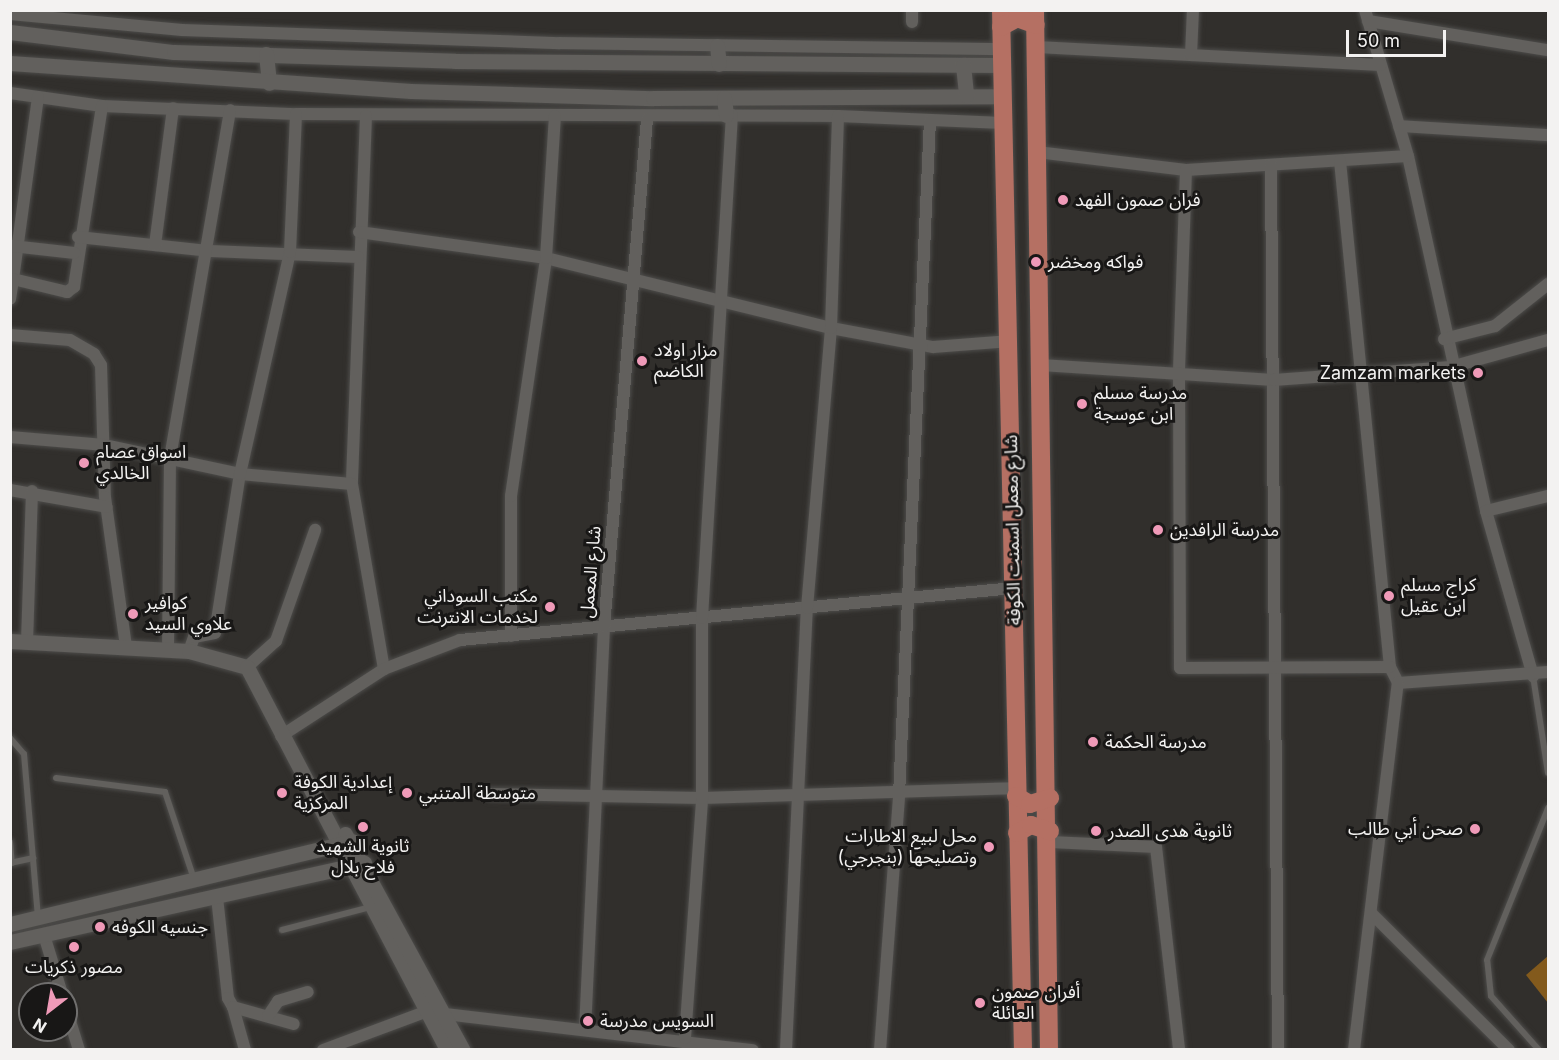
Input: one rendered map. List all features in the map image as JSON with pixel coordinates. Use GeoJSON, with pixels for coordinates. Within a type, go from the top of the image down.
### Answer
{"type":"FeatureCollection","features":[{"type":"Feature","properties":{"kind":"main road"},"geometry":{"type":"LineString","coordinates":[[1001,19],[1036,18]]}},
{"type":"Feature","properties":{"kind":"main road","name":"شارع معمل اسمنت الكوفة"},"geometry":{"type":"LineString","coordinates":[[1036,18],[1051,836],[1050,1050]]}},
{"type":"Feature","properties":{"kind":"main road","name":"شارع معمل اسمنت الكوفة"},"geometry":{"type":"LineString","coordinates":[[1001,19],[1011,341],[1016,792],[1023,1050]]}},
{"type":"Feature","properties":{"kind":"main road"},"geometry":{"type":"LineString","coordinates":[[1016,792],[1030,804],[1050,798]]}},
{"type":"Feature","properties":{"kind":"main road"},"geometry":{"type":"LineString","coordinates":[[1017,833],[1031,825],[1051,836]]}},
{"type":"Feature","properties":{"kind":"street"},"geometry":{"type":"LineString","coordinates":[[1191,56],[1193,10]]}},
{"type":"Feature","properties":{"kind":"street"},"geometry":{"type":"LineString","coordinates":[[10,14],[182,30],[1001,57]]}},
{"type":"Feature","properties":{"kind":"street"},"geometry":{"type":"LineString","coordinates":[[1533,676],[1486,511],[1450,367],[1408,156],[1367,16],[1548,50]]}},
{"type":"Feature","properties":{"kind":"street"},"geometry":{"type":"LineString","coordinates":[[10,32],[174,52],[719,64],[963,65],[1001,57]]}},
{"type":"Feature","properties":{"kind":"street"},"geometry":{"type":"LineString","coordinates":[[717,46],[719,64]]}},
{"type":"Feature","properties":{"kind":"street"},"geometry":{"type":"LineString","coordinates":[[1037,47],[1381,65]]}},
{"type":"Feature","properties":{"kind":"street"},"geometry":{"type":"LineString","coordinates":[[266,54],[269,83]]}},
{"type":"Feature","properties":{"kind":"street"},"geometry":{"type":"LineString","coordinates":[[10,63],[269,83],[724,98],[1002,96]]}},
{"type":"Feature","properties":{"kind":"street"},"geometry":{"type":"LineString","coordinates":[[963,65],[966,96]]}},
{"type":"Feature","properties":{"kind":"street"},"geometry":{"type":"LineString","coordinates":[[10,93],[102,106],[296,114],[647,119],[729,115],[838,116],[1003,123]]}},
{"type":"Feature","properties":{"kind":"street"},"geometry":{"type":"LineString","coordinates":[[10,299],[14,246],[38,97]]}},
{"type":"Feature","properties":{"kind":"street"},"geometry":{"type":"LineString","coordinates":[[685,1038],[702,798],[702,618],[729,115],[724,98]]}},
{"type":"Feature","properties":{"kind":"street"},"geometry":{"type":"LineString","coordinates":[[13,279],[72,290],[75,253],[102,106]]}},
{"type":"Feature","properties":{"kind":"street"},"geometry":{"type":"LineString","coordinates":[[155,245],[173,108]]}},
{"type":"Feature","properties":{"kind":"street"},"geometry":{"type":"LineString","coordinates":[[168,651],[170,458],[210,251],[230,110]]}},
{"type":"Feature","properties":{"kind":"street"},"geometry":{"type":"LineString","coordinates":[[189,651],[194,637],[214,633],[240,474],[290,252],[296,114]]}},
{"type":"Feature","properties":{"kind":"street"},"geometry":{"type":"LineString","coordinates":[[366,116],[358,256],[352,484],[384,669]]}},
{"type":"Feature","properties":{"kind":"street"},"geometry":{"type":"LineString","coordinates":[[511,636],[511,496],[546,258],[555,116]]}},
{"type":"Feature","properties":{"kind":"street"},"geometry":{"type":"LineString","coordinates":[[786,1050],[802,796],[807,608],[831,328],[838,116]]}},
{"type":"Feature","properties":{"kind":"street","name":"شارع المعمل"},"geometry":{"type":"LineString","coordinates":[[585,1030],[593,796],[604,627],[647,119]]}},
{"type":"Feature","properties":{"kind":"street"},"geometry":{"type":"LineString","coordinates":[[880,1050],[899,795],[930,121]]}},
{"type":"Feature","properties":{"kind":"street"},"geometry":{"type":"LineString","coordinates":[[1399,126],[1548,135]]}},
{"type":"Feature","properties":{"kind":"street"},"geometry":{"type":"LineString","coordinates":[[1037,152],[1186,170],[1408,156]]}},
{"type":"Feature","properties":{"kind":"street"},"geometry":{"type":"LineString","coordinates":[[1340,161],[1364,375],[1390,667],[1398,683],[1354,1050]]}},
{"type":"Feature","properties":{"kind":"street"},"geometry":{"type":"LineString","coordinates":[[1271,165],[1278,667],[1278,1050]]}},
{"type":"Feature","properties":{"kind":"street"},"geometry":{"type":"LineString","coordinates":[[1186,170],[1179,374],[1180,668],[1390,667]]}},
{"type":"Feature","properties":{"kind":"street"},"geometry":{"type":"LineString","coordinates":[[359,232],[546,258],[831,328],[921,345],[1011,341]]}},
{"type":"Feature","properties":{"kind":"street"},"geometry":{"type":"LineString","coordinates":[[78,237],[210,251],[358,256]]}},
{"type":"Feature","properties":{"kind":"street"},"geometry":{"type":"LineString","coordinates":[[14,246],[75,253]]}},
{"type":"Feature","properties":{"kind":"street"},"geometry":{"type":"LineString","coordinates":[[1444,339],[1495,326],[1548,284]]}},
{"type":"Feature","properties":{"kind":"street"},"geometry":{"type":"LineString","coordinates":[[10,335],[70,340],[94,354],[101,366],[106,507],[126,646]]}},
{"type":"Feature","properties":{"kind":"street"},"geometry":{"type":"LineString","coordinates":[[1041,364],[1274,380],[1450,367],[1548,340]]}},
{"type":"Feature","properties":{"kind":"street"},"geometry":{"type":"LineString","coordinates":[[10,437],[105,445],[240,474],[352,484]]}},
{"type":"Feature","properties":{"kind":"street"},"geometry":{"type":"LineString","coordinates":[[10,490],[32,491],[106,507]]}},
{"type":"Feature","properties":{"kind":"street"},"geometry":{"type":"LineString","coordinates":[[27,642],[32,491]]}},
{"type":"Feature","properties":{"kind":"street"},"geometry":{"type":"LineString","coordinates":[[1486,511],[1548,496]]}},
{"type":"Feature","properties":{"kind":"street"},"geometry":{"type":"LineString","coordinates":[[247,667],[276,641],[315,530]]}},
{"type":"Feature","properties":{"kind":"street"},"geometry":{"type":"LineString","coordinates":[[281,736],[384,669],[460,640],[1014,588]]}},
{"type":"Feature","properties":{"kind":"street"},"geometry":{"type":"LineString","coordinates":[[10,641],[189,651],[247,667],[281,736],[333,824],[347,843],[445,1014],[463,1050]]}},
{"type":"Feature","properties":{"kind":"street"},"geometry":{"type":"LineString","coordinates":[[1398,683],[1533,676],[1548,672]]}},
{"type":"Feature","properties":{"kind":"street"},"geometry":{"type":"LineString","coordinates":[[490,794],[702,798],[1016,792]]}},
{"type":"Feature","properties":{"kind":"street"},"geometry":{"type":"LineString","coordinates":[[1051,836],[1156,847],[1179,1050]]}},
{"type":"Feature","properties":{"kind":"street"},"geometry":{"type":"LineString","coordinates":[[10,924],[347,843]]}},
{"type":"Feature","properties":{"kind":"street"},"geometry":{"type":"LineString","coordinates":[[10,942],[359,864]]}},
{"type":"Feature","properties":{"kind":"street"},"geometry":{"type":"LineString","coordinates":[[359,864],[374,906],[447,1050]]}},
{"type":"Feature","properties":{"kind":"street"},"geometry":{"type":"LineString","coordinates":[[217,897],[222,977],[245,1050]]}},
{"type":"Feature","properties":{"kind":"street"},"geometry":{"type":"LineString","coordinates":[[1372,914],[1509,1050]]}},
{"type":"Feature","properties":{"kind":"street"},"geometry":{"type":"LineString","coordinates":[[44,935],[58,982]]}},
{"type":"Feature","properties":{"kind":"street"},"geometry":{"type":"LineString","coordinates":[[268,1016],[278,1001],[308,992]]}},
{"type":"Feature","properties":{"kind":"street"},"geometry":{"type":"LineString","coordinates":[[233,1007],[294,1024]]}},
{"type":"Feature","properties":{"kind":"street"},"geometry":{"type":"LineString","coordinates":[[323,1050],[428,1011]]}},
{"type":"Feature","properties":{"kind":"street"},"geometry":{"type":"LineString","coordinates":[[445,1014],[585,1030],[685,1038],[703,1045],[753,1050]]}},
{"type":"Feature","properties":{"kind":"lane"},"geometry":{"type":"LineString","coordinates":[[1533,676],[1548,773]]}},
{"type":"Feature","properties":{"kind":"lane"},"geometry":{"type":"LineString","coordinates":[[10,738],[24,754],[39,918]]}},
{"type":"Feature","properties":{"kind":"lane"},"geometry":{"type":"LineString","coordinates":[[56,778],[165,792],[195,880]]}},
{"type":"Feature","properties":{"kind":"lane"},"geometry":{"type":"LineString","coordinates":[[1539,1050],[1491,996],[1487,960],[1548,808]]}},
{"type":"Feature","properties":{"kind":"lane"},"geometry":{"type":"LineString","coordinates":[[10,842],[11,863],[33,858]]}},
{"type":"Feature","properties":{"kind":"lane"},"geometry":{"type":"LineString","coordinates":[[282,930],[374,906]]}},
{"type":"Feature","properties":{"kind":"building"},"geometry":{"type":"Polygon","coordinates":[[[1548,956],[1548,1003],[1526,975],[1548,956]]]}},
{"type":"Feature","properties":{"kind":"place","name":"فران صمون الفهد"},"geometry":{"type":"Point","coordinates":[1063,200]}},
{"type":"Feature","properties":{"kind":"place","name":"فواكه ومخضر"},"geometry":{"type":"Point","coordinates":[1036,262]}},
{"type":"Feature","properties":{"kind":"place","name":"مزار اولاد الكاضم"},"geometry":{"type":"Point","coordinates":[642,361]}},
{"type":"Feature","properties":{"kind":"place","name":"Zamzam markets"},"geometry":{"type":"Point","coordinates":[1478,373]}},
{"type":"Feature","properties":{"kind":"place","name":"مدرسة مسلم ابن عوسجة"},"geometry":{"type":"Point","coordinates":[1082,404]}},
{"type":"Feature","properties":{"kind":"place","name":"اسواق عصام الخالدي"},"geometry":{"type":"Point","coordinates":[84,463]}},
{"type":"Feature","properties":{"kind":"place","name":"مدرسة الرافدين"},"geometry":{"type":"Point","coordinates":[1158,530]}},
{"type":"Feature","properties":{"kind":"place","name":"كراج مسلم ابن عقيل"},"geometry":{"type":"Point","coordinates":[1389,596]}},
{"type":"Feature","properties":{"kind":"place","name":"مكتب السوداني لخدمات الانترنت"},"geometry":{"type":"Point","coordinates":[550,607]}},
{"type":"Feature","properties":{"kind":"place","name":"كوافير علاوي السيد"},"geometry":{"type":"Point","coordinates":[133,614]}},
{"type":"Feature","properties":{"kind":"place","name":"مدرسة الحكمة"},"geometry":{"type":"Point","coordinates":[1093,742]}},
{"type":"Feature","properties":{"kind":"place","name":"إعدادية الكوفة المركزية"},"geometry":{"type":"Point","coordinates":[282,793]}},
{"type":"Feature","properties":{"kind":"place","name":"متوسطة المتنبي"},"geometry":{"type":"Point","coordinates":[407,793]}},
{"type":"Feature","properties":{"kind":"place","name":"ثانوية الشهيد فلاح بلال"},"geometry":{"type":"Point","coordinates":[363,827]}},
{"type":"Feature","properties":{"kind":"place","name":"صحن أبي طالب"},"geometry":{"type":"Point","coordinates":[1475,829]}},
{"type":"Feature","properties":{"kind":"place","name":"ثانوية هدى الصدر"},"geometry":{"type":"Point","coordinates":[1096,831]}},
{"type":"Feature","properties":{"kind":"place","name":"محل لبيع الاطارات وتصليحها (بنجرجي)"},"geometry":{"type":"Point","coordinates":[989,847]}},
{"type":"Feature","properties":{"kind":"place","name":"جنسيه الكوفه"},"geometry":{"type":"Point","coordinates":[100,927]}},
{"type":"Feature","properties":{"kind":"place","name":"مصور ذكريات"},"geometry":{"type":"Point","coordinates":[74,947]}},
{"type":"Feature","properties":{"kind":"place","name":"أفران صمون العائلة"},"geometry":{"type":"Point","coordinates":[980,1003]}},
{"type":"Feature","properties":{"kind":"place","name":"السويس مدرسة"},"geometry":{"type":"Point","coordinates":[588,1021]}}]}
